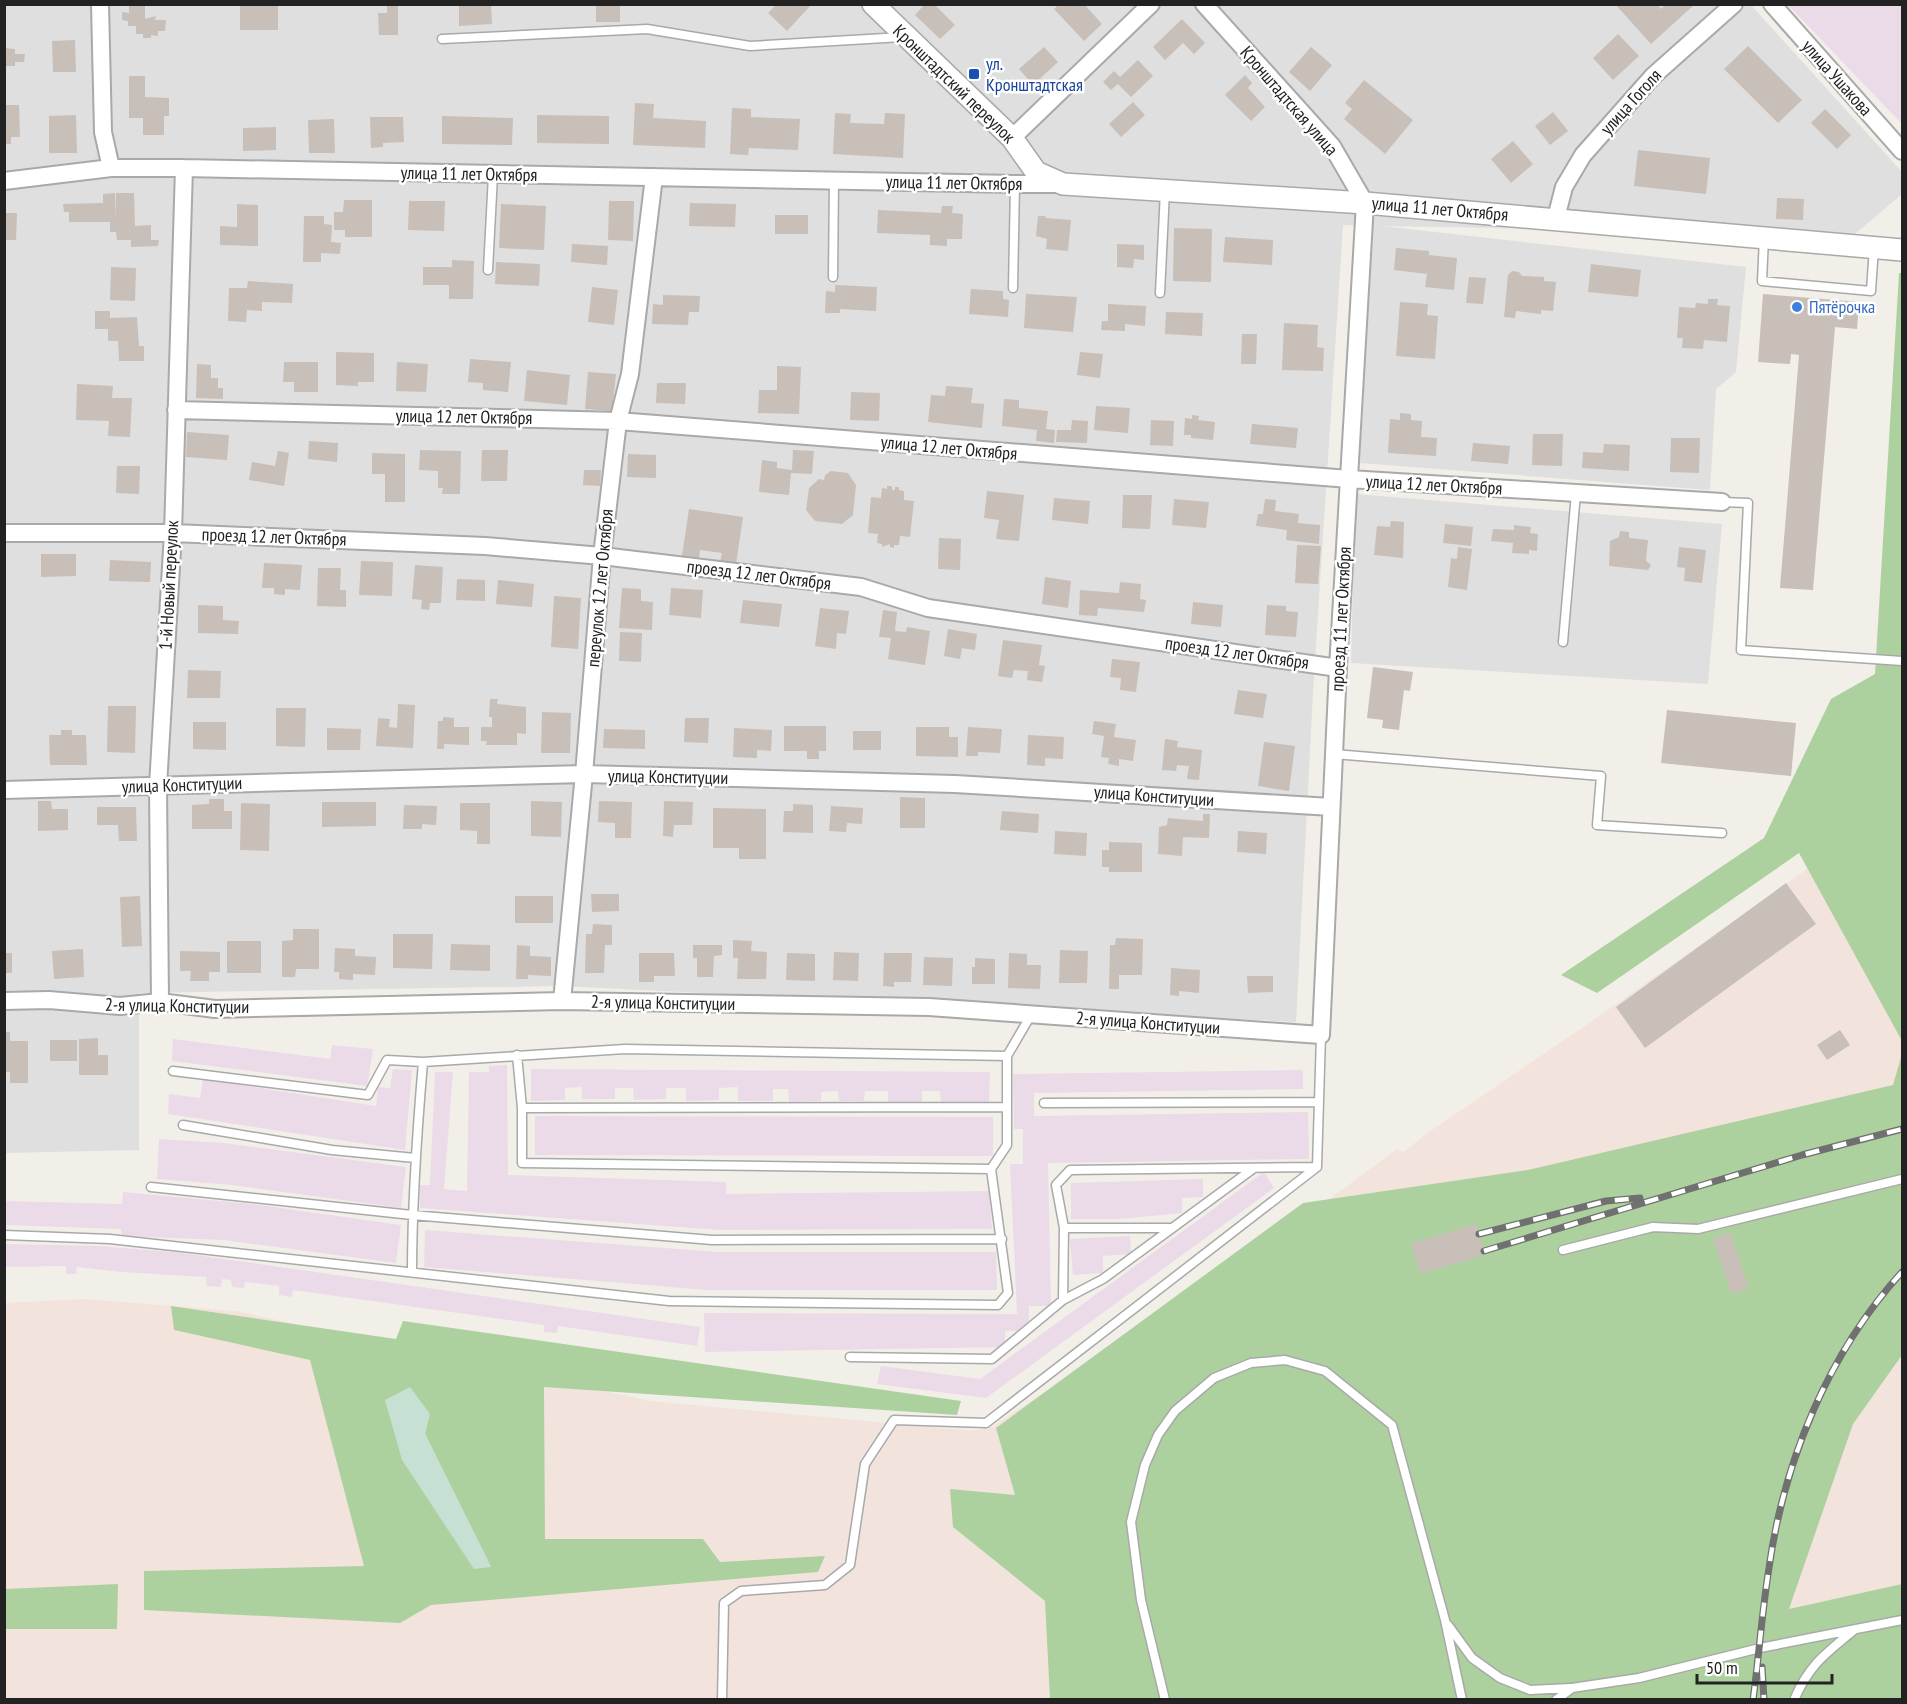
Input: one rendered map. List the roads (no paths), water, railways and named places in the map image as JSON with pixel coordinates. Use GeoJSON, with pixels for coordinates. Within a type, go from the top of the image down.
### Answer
{"type":"FeatureCollection","features":[{"type":"Feature","properties":{"kind":"street"},"geometry":{"type":"LineString","coordinates":[[100,4],[103,132],[111,168]]}},
{"type":"Feature","properties":{"kind":"street","name":"Кронштадтский переулок"},"geometry":{"type":"LineString","coordinates":[[873,4],[1012,138],[1036,172],[1063,184]]}},
{"type":"Feature","properties":{"kind":"street"},"geometry":{"type":"LineString","coordinates":[[1012,138],[1151,4]]}},
{"type":"Feature","properties":{"kind":"street","name":"Кронштадтская улица"},"geometry":{"type":"LineString","coordinates":[[1204,4],[1332,146],[1365,203]]}},
{"type":"Feature","properties":{"kind":"street","name":"улица Гоголя"},"geometry":{"type":"LineString","coordinates":[[1556,218],[1564,187],[1583,155],[1653,76],[1734,4]]}},
{"type":"Feature","properties":{"kind":"street","name":"улица Ушакова"},"geometry":{"type":"LineString","coordinates":[[1772,4],[1902,151]]}},
{"type":"Feature","properties":{"kind":"street","name":"улица 11 лет Октября"},"geometry":{"type":"LineString","coordinates":[[4,181],[111,168],[184,168],[1063,184],[1365,203],[1556,218],[1902,250]]}},
{"type":"Feature","properties":{"kind":"street","name":"1-й Новый переулок"},"geometry":{"type":"LineString","coordinates":[[160,1002],[158,786],[173,533],[184,168]]}},
{"type":"Feature","properties":{"kind":"street","name":"переулок 12 лет Октября"},"geometry":{"type":"LineString","coordinates":[[562,1001],[602,556],[618,421],[630,374],[654,177]]}},
{"type":"Feature","properties":{"kind":"street","name":"проезд 11 лет Октября"},"geometry":{"type":"LineString","coordinates":[[1321,1035],[1338,668],[1365,203]]}},
{"type":"Feature","properties":{"kind":"street","name":"улица 12 лет Октября"},"geometry":{"type":"LineString","coordinates":[[176,410],[618,421],[1349,479],[1722,502]]}},
{"type":"Feature","properties":{"kind":"street"},"geometry":{"type":"LineString","coordinates":[[4,532],[173,533]]}},
{"type":"Feature","properties":{"kind":"street","name":"проезд 12 лет Октября"},"geometry":{"type":"LineString","coordinates":[[173,533],[485,546],[602,556],[861,587],[928,608],[1338,668]]}},
{"type":"Feature","properties":{"kind":"street","name":"улица Конституции"},"geometry":{"type":"LineString","coordinates":[[4,790],[584,774],[955,784],[1332,807]]}},
{"type":"Feature","properties":{"kind":"street","name":"2-я улица Конституции"},"geometry":{"type":"LineString","coordinates":[[4,1000],[50,1000],[120,1006],[160,1002],[215,1009],[562,1001],[929,1007],[1321,1035]]}},
{"type":"Feature","properties":{"kind":"lane"},"geometry":{"type":"LineString","coordinates":[[442,39],[647,29],[750,46],[905,37]]}},
{"type":"Feature","properties":{"kind":"lane"},"geometry":{"type":"LineString","coordinates":[[488,270],[493,175]]}},
{"type":"Feature","properties":{"kind":"lane"},"geometry":{"type":"LineString","coordinates":[[833,277],[834,180]]}},
{"type":"Feature","properties":{"kind":"lane"},"geometry":{"type":"LineString","coordinates":[[1013,288],[1015,184]]}},
{"type":"Feature","properties":{"kind":"lane"},"geometry":{"type":"LineString","coordinates":[[1160,293],[1165,191]]}},
{"type":"Feature","properties":{"kind":"lane"},"geometry":{"type":"LineString","coordinates":[[1764,237],[1762,281],[1871,291],[1874,247]]}},
{"type":"Feature","properties":{"kind":"lane"},"geometry":{"type":"LineString","coordinates":[[1563,642],[1576,493]]}},
{"type":"Feature","properties":{"kind":"lane"},"geometry":{"type":"LineString","coordinates":[[1722,502],[1748,503],[1741,650],[1902,661]]}},
{"type":"Feature","properties":{"kind":"lane"},"geometry":{"type":"LineString","coordinates":[[1334,754],[1601,776],[1597,825],[1722,833]]}},
{"type":"Feature","properties":{"kind":"lane"},"geometry":{"type":"LineString","coordinates":[[4,1235],[110,1239],[669,1300],[998,1305],[1008,1293],[991,1169],[1007,1144],[1006,1056],[1031,1014]]}},
{"type":"Feature","properties":{"kind":"lane"},"geometry":{"type":"LineString","coordinates":[[1317,1167],[1321,1035]]}},
{"type":"Feature","properties":{"kind":"lane"},"geometry":{"type":"LineString","coordinates":[[173,1071],[368,1095],[387,1060],[423,1062],[625,1049],[1006,1056]]}},
{"type":"Feature","properties":{"kind":"lane"},"geometry":{"type":"LineString","coordinates":[[517,1055],[522,1108],[522,1163],[991,1169]]}},
{"type":"Feature","properties":{"kind":"lane"},"geometry":{"type":"LineString","coordinates":[[412,1272],[412,1215],[423,1062]]}},
{"type":"Feature","properties":{"kind":"lane"},"geometry":{"type":"LineString","coordinates":[[1044,1103],[1319,1102]]}},
{"type":"Feature","properties":{"kind":"lane"},"geometry":{"type":"LineString","coordinates":[[522,1108],[1006,1107]]}},
{"type":"Feature","properties":{"kind":"lane"},"geometry":{"type":"LineString","coordinates":[[183,1125],[332,1150],[415,1158]]}},
{"type":"Feature","properties":{"kind":"lane"},"geometry":{"type":"LineString","coordinates":[[1063,1300],[1064,1228],[1056,1185],[1070,1170],[1317,1167]]}},
{"type":"Feature","properties":{"kind":"lane"},"geometry":{"type":"LineString","coordinates":[[722,1700],[724,1603],[741,1591],[825,1585],[850,1565],[865,1464],[894,1420],[986,1423],[1317,1167]]}},
{"type":"Feature","properties":{"kind":"lane"},"geometry":{"type":"LineString","coordinates":[[850,1357],[992,1359],[1063,1300],[1103,1279],[1254,1168]]}},
{"type":"Feature","properties":{"kind":"lane"},"geometry":{"type":"LineString","coordinates":[[1563,1250],[1653,1227],[1698,1229],[1902,1179]]}},
{"type":"Feature","properties":{"kind":"lane"},"geometry":{"type":"LineString","coordinates":[[152,1188],[412,1215],[712,1240],[1002,1239]]}},
{"type":"Feature","properties":{"kind":"lane"},"geometry":{"type":"LineString","coordinates":[[1064,1228],[1173,1228]]}},
{"type":"Feature","properties":{"kind":"lane"},"geometry":{"type":"LineString","coordinates":[[1165,1700],[1141,1600],[1131,1522],[1145,1465],[1158,1435],[1175,1411],[1214,1378],[1251,1363],[1285,1360],[1324,1371],[1392,1425],[1445,1620],[1462,1700]]}},
{"type":"Feature","properties":{"kind":"lane"},"geometry":{"type":"LineString","coordinates":[[1445,1620],[1472,1658],[1500,1678],[1530,1690],[1572,1688],[1639,1678],[1760,1648],[1902,1620]]}},
{"type":"Feature","properties":{"kind":"lane"},"geometry":{"type":"LineString","coordinates":[[1794,1700],[1803,1678],[1822,1656],[1854,1630]]}},
{"type":"Feature","properties":{"kind":"lane"},"geometry":{"type":"LineString","coordinates":[[1556,1700],[1572,1688]]}},
{"type":"Feature","properties":{"kind":"railway"},"geometry":{"type":"LineString","coordinates":[[1484,1251],[1802,1155],[1902,1129]]}},
{"type":"Feature","properties":{"kind":"railway"},"geometry":{"type":"LineString","coordinates":[[1479,1234],[1606,1201],[1640,1198]]}},
{"type":"Feature","properties":{"kind":"railway"},"geometry":{"type":"LineString","coordinates":[[1753,1700],[1776,1528],[1798,1448],[1832,1372],[1876,1303],[1902,1272]]}},
{"type":"Feature","properties":{"kind":"railway"},"geometry":{"type":"LineString","coordinates":[[1762,1667],[1764,1700]]}},
{"type":"Feature","properties":{"kind":"place","name":"ул. Кронштадтская"},"geometry":{"type":"Point","coordinates":[974,74]}},
{"type":"Feature","properties":{"kind":"place","name":"Пятёрочка"},"geometry":{"type":"Point","coordinates":[1797,307]}}]}
